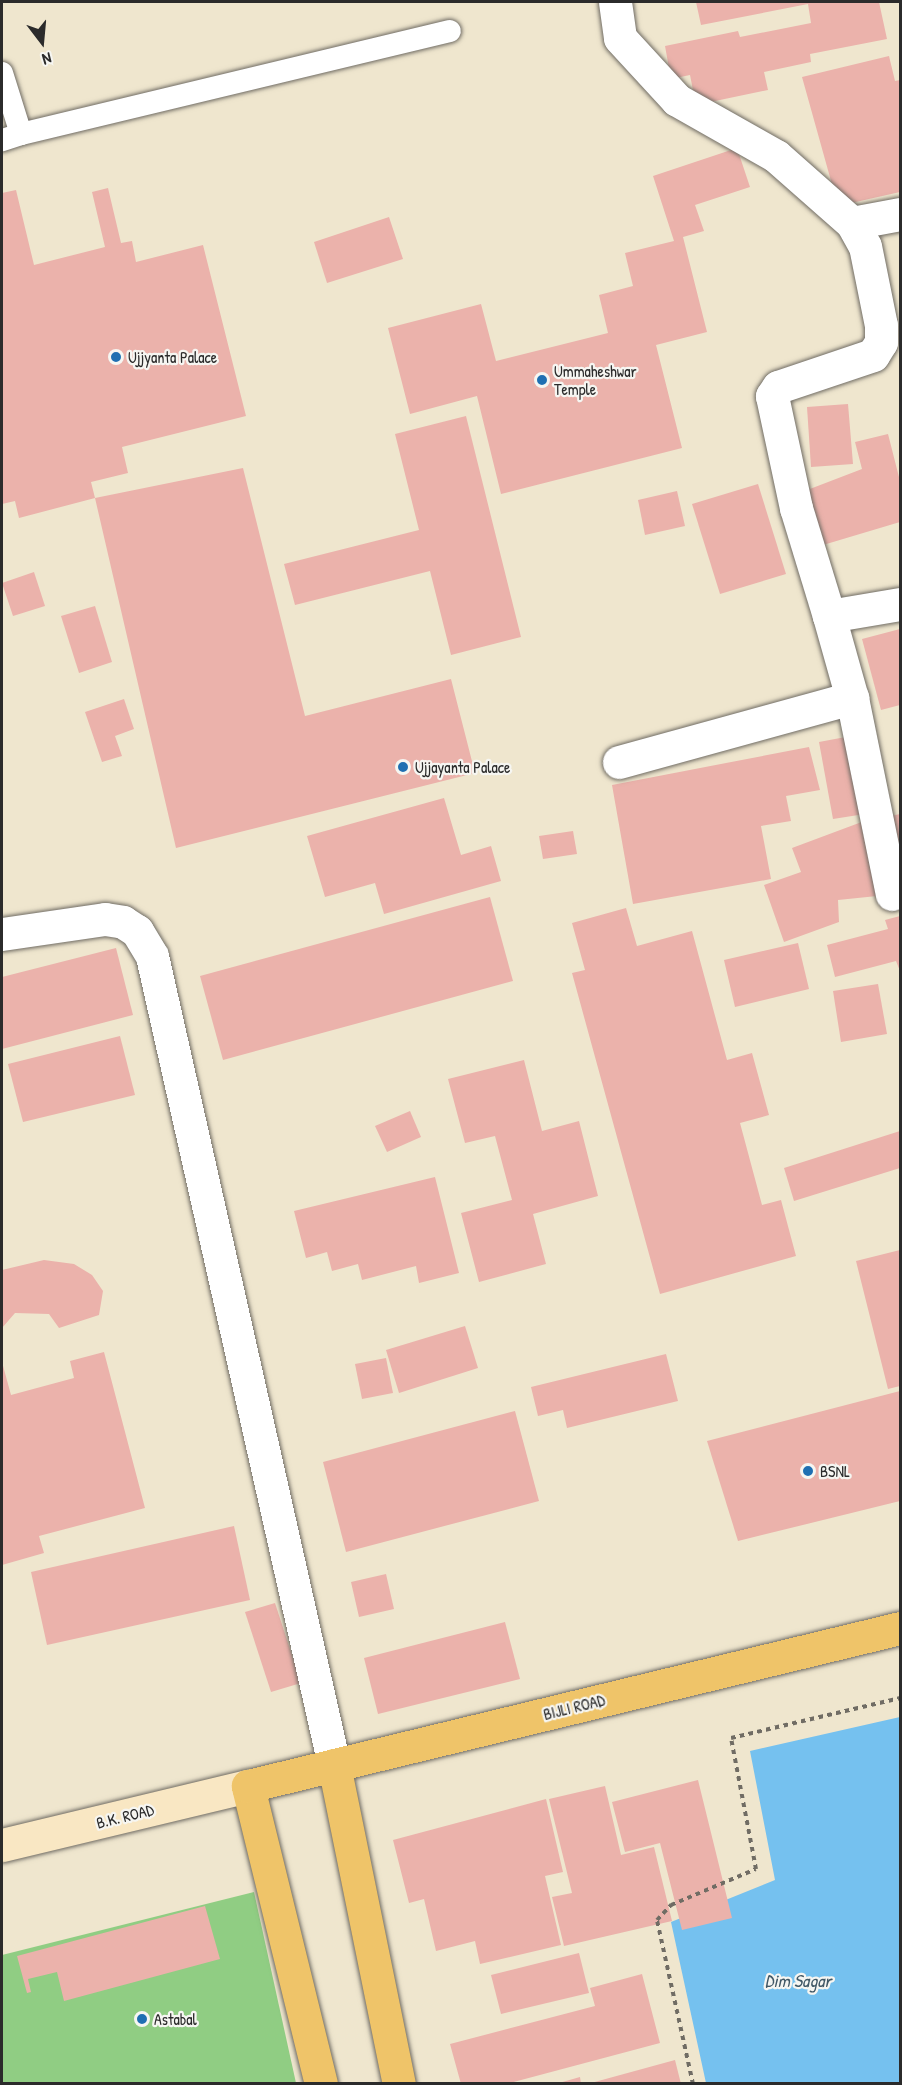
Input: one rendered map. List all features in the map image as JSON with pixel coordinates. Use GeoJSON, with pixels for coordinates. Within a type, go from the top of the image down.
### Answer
{"type":"FeatureCollection","features":[{"type":"Feature","properties":{"kind":"main road","name":"BIJLI ROAD"},"geometry":{"type":"LineString","coordinates":[[248,1786],[900,1628]]}},
{"type":"Feature","properties":{"kind":"main road"},"geometry":{"type":"LineString","coordinates":[[334,1765],[399,2084]]}},
{"type":"Feature","properties":{"kind":"main road"},"geometry":{"type":"LineString","coordinates":[[248,1786],[321,2084]]}},
{"type":"Feature","properties":{"kind":"street"},"geometry":{"type":"LineString","coordinates":[[615,2],[620,38],[677,100],[776,156],[852,223],[865,246],[881,342],[873,355],[860,362],[778,387],[772,396],[796,508],[852,698],[892,894]]}},
{"type":"Feature","properties":{"kind":"street"},"geometry":{"type":"LineString","coordinates":[[852,223],[900,214]]}},
{"type":"Feature","properties":{"kind":"street"},"geometry":{"type":"LineString","coordinates":[[829,616],[900,604]]}},
{"type":"Feature","properties":{"kind":"street"},"geometry":{"type":"LineString","coordinates":[[620,762],[852,698]]}},
{"type":"Feature","properties":{"kind":"street"},"geometry":{"type":"LineString","coordinates":[[2,934],[105,919],[123,922],[137,931],[152,956],[334,1765]]}},
{"type":"Feature","properties":{"kind":"street","name":"B.K. ROAD"},"geometry":{"type":"LineString","coordinates":[[2,1845],[248,1786]]}},
{"type":"Feature","properties":{"kind":"lane"},"geometry":{"type":"LineString","coordinates":[[2,73],[11,137],[450,31]]}},
{"type":"Feature","properties":{"kind":"path"},"geometry":{"type":"LineString","coordinates":[[693,2084],[657,1920],[671,1905],[756,1869],[730,1738],[900,1698]]}},
{"type":"Feature","properties":{"kind":"green space","name":"Astabal"},"geometry":{"type":"Polygon","coordinates":[[[254,1892],[296,2083],[2,2084],[2,1955],[254,1892]]]}},
{"type":"Feature","properties":{"kind":"water","name":"Dim Sagar"},"geometry":{"type":"Polygon","coordinates":[[[900,1717],[900,2083],[706,2083],[671,1922],[775,1880],[750,1751],[900,1717]]]}},
{"type":"Feature","properties":{"kind":"building"},"geometry":{"type":"Polygon","coordinates":[[[696,2],[879,2],[887,39],[810,54],[811,62],[764,72],[768,90],[696,105],[690,75],[671,79],[665,46],[738,31],[740,37],[811,23],[808,4],[701,25],[696,2]]]}},
{"type":"Feature","properties":{"kind":"building"},"geometry":{"type":"Polygon","coordinates":[[[889,56],[895,81],[900,80],[900,192],[838,206],[802,77],[889,56]]]}},
{"type":"Feature","properties":{"kind":"building"},"geometry":{"type":"Polygon","coordinates":[[[737,148],[750,187],[695,205],[704,231],[683,237],[707,332],[656,345],[682,448],[501,494],[477,396],[410,414],[388,328],[481,304],[496,361],[608,333],[599,295],[633,286],[625,253],[674,241],[653,176],[737,148]]]}},
{"type":"Feature","properties":{"kind":"building","name":"Ujjyanta Palace"},"geometry":{"type":"Polygon","coordinates":[[[108,188],[121,243],[132,241],[136,262],[203,245],[246,416],[122,447],[128,473],[91,482],[95,498],[19,518],[15,501],[2,504],[2,193],[16,190],[34,265],[105,247],[92,192],[108,188]]]}},
{"type":"Feature","properties":{"kind":"building"},"geometry":{"type":"Polygon","coordinates":[[[389,217],[403,259],[327,283],[314,242],[389,217]]]}},
{"type":"Feature","properties":{"kind":"building"},"geometry":{"type":"Polygon","coordinates":[[[848,404],[853,464],[811,467],[807,407],[848,404]]]}},
{"type":"Feature","properties":{"kind":"building"},"geometry":{"type":"Polygon","coordinates":[[[466,416],[521,637],[451,655],[430,571],[295,605],[284,564],[419,530],[395,434],[466,416]]]}},
{"type":"Feature","properties":{"kind":"building"},"geometry":{"type":"Polygon","coordinates":[[[888,434],[900,481],[900,522],[813,548],[802,492],[862,469],[855,442],[888,434]]]}},
{"type":"Feature","properties":{"kind":"building"},"geometry":{"type":"Polygon","coordinates":[[[243,468],[305,716],[451,679],[475,773],[176,848],[95,498],[243,468]]]}},
{"type":"Feature","properties":{"kind":"building"},"geometry":{"type":"Polygon","coordinates":[[[758,484],[786,574],[720,594],[692,504],[758,484]]]}},
{"type":"Feature","properties":{"kind":"building"},"geometry":{"type":"Polygon","coordinates":[[[677,491],[685,526],[645,535],[638,500],[677,491]]]}},
{"type":"Feature","properties":{"kind":"building"},"geometry":{"type":"Polygon","coordinates":[[[34,572],[45,606],[13,616],[2,583],[34,572]]]}},
{"type":"Feature","properties":{"kind":"building"},"geometry":{"type":"Polygon","coordinates":[[[95,606],[112,662],[79,673],[61,616],[95,606]]]}},
{"type":"Feature","properties":{"kind":"building"},"geometry":{"type":"Polygon","coordinates":[[[900,629],[900,705],[881,710],[862,639],[900,629]]]}},
{"type":"Feature","properties":{"kind":"building"},"geometry":{"type":"Polygon","coordinates":[[[124,699],[134,729],[115,736],[122,756],[102,762],[85,712],[124,699]]]}},
{"type":"Feature","properties":{"kind":"building"},"geometry":{"type":"Polygon","coordinates":[[[851,736],[871,813],[833,819],[819,742],[851,736]]]}},
{"type":"Feature","properties":{"kind":"building"},"geometry":{"type":"Polygon","coordinates":[[[809,747],[820,790],[786,796],[791,821],[761,826],[771,879],[633,904],[612,785],[809,747]]]}},
{"type":"Feature","properties":{"kind":"building"},"geometry":{"type":"Polygon","coordinates":[[[444,798],[461,855],[491,846],[501,881],[384,914],[375,883],[325,897],[307,836],[444,798]]]}},
{"type":"Feature","properties":{"kind":"building"},"geometry":{"type":"Polygon","coordinates":[[[900,814],[900,887],[882,818],[900,814]]]}},
{"type":"Feature","properties":{"kind":"building"},"geometry":{"type":"Polygon","coordinates":[[[867,820],[877,896],[838,900],[839,922],[784,942],[764,885],[801,872],[792,848],[867,820]]]}},
{"type":"Feature","properties":{"kind":"building"},"geometry":{"type":"Polygon","coordinates":[[[573,831],[577,854],[543,859],[539,836],[573,831]]]}},
{"type":"Feature","properties":{"kind":"building"},"geometry":{"type":"Polygon","coordinates":[[[490,897],[513,981],[223,1060],[200,976],[490,897]]]}},
{"type":"Feature","properties":{"kind":"building"},"geometry":{"type":"Polygon","coordinates":[[[626,908],[637,946],[692,931],[727,1060],[752,1053],[769,1115],[740,1123],[762,1205],[781,1200],[796,1256],[660,1294],[572,973],[585,970],[572,923],[626,908]]]}},
{"type":"Feature","properties":{"kind":"building"},"geometry":{"type":"Polygon","coordinates":[[[900,916],[900,971],[896,961],[835,977],[827,945],[888,929],[885,920],[900,916]]]}},
{"type":"Feature","properties":{"kind":"building"},"geometry":{"type":"Polygon","coordinates":[[[798,943],[809,989],[735,1007],[724,960],[798,943]]]}},
{"type":"Feature","properties":{"kind":"building"},"geometry":{"type":"Polygon","coordinates":[[[116,948],[133,1015],[2,1049],[2,977],[116,948]]]}},
{"type":"Feature","properties":{"kind":"building"},"geometry":{"type":"Polygon","coordinates":[[[878,984],[887,1034],[841,1042],[833,991],[878,984]]]}},
{"type":"Feature","properties":{"kind":"building"},"geometry":{"type":"Polygon","coordinates":[[[120,1036],[135,1095],[23,1122],[8,1064],[120,1036]]]}},
{"type":"Feature","properties":{"kind":"building"},"geometry":{"type":"Polygon","coordinates":[[[524,1060],[542,1131],[579,1121],[598,1196],[533,1214],[546,1264],[479,1282],[461,1213],[512,1200],[495,1136],[465,1143],[448,1079],[524,1060]]]}},
{"type":"Feature","properties":{"kind":"building"},"geometry":{"type":"Polygon","coordinates":[[[410,1111],[421,1137],[387,1152],[375,1126],[410,1111]]]}},
{"type":"Feature","properties":{"kind":"building"},"geometry":{"type":"Polygon","coordinates":[[[900,1131],[900,1168],[794,1201],[784,1168],[900,1131]]]}},
{"type":"Feature","properties":{"kind":"building"},"geometry":{"type":"Polygon","coordinates":[[[435,1177],[459,1273],[419,1283],[416,1266],[362,1280],[358,1264],[332,1271],[327,1252],[306,1258],[294,1211],[435,1177]]]}},
{"type":"Feature","properties":{"kind":"building"},"geometry":{"type":"Polygon","coordinates":[[[900,1250],[900,1386],[888,1389],[856,1261],[900,1250]]]}},
{"type":"Feature","properties":{"kind":"building"},"geometry":{"type":"Polygon","coordinates":[[[44,1260],[74,1264],[92,1275],[103,1291],[99,1315],[59,1328],[49,1314],[15,1313],[2,1328],[2,1270],[44,1260]]]}},
{"type":"Feature","properties":{"kind":"building"},"geometry":{"type":"Polygon","coordinates":[[[465,1326],[478,1368],[399,1393],[386,1350],[465,1326]]]}},
{"type":"Feature","properties":{"kind":"building"},"geometry":{"type":"Polygon","coordinates":[[[104,1352],[145,1508],[39,1536],[44,1553],[2,1565],[2,1362],[11,1395],[74,1378],[70,1361],[104,1352]]]}},
{"type":"Feature","properties":{"kind":"building"},"geometry":{"type":"Polygon","coordinates":[[[666,1354],[678,1401],[567,1428],[563,1410],[538,1416],[531,1387],[666,1354]]]}},
{"type":"Feature","properties":{"kind":"building"},"geometry":{"type":"Polygon","coordinates":[[[386,1358],[393,1393],[362,1399],[355,1364],[386,1358]]]}},
{"type":"Feature","properties":{"kind":"building","name":"BSNL"},"geometry":{"type":"Polygon","coordinates":[[[900,1391],[900,1501],[738,1541],[707,1441],[900,1391]]]}},
{"type":"Feature","properties":{"kind":"building"},"geometry":{"type":"Polygon","coordinates":[[[515,1411],[539,1501],[346,1552],[323,1462],[515,1411]]]}},
{"type":"Feature","properties":{"kind":"building"},"geometry":{"type":"Polygon","coordinates":[[[234,1526],[250,1600],[47,1645],[31,1572],[234,1526]]]}},
{"type":"Feature","properties":{"kind":"building"},"geometry":{"type":"Polygon","coordinates":[[[386,1574],[394,1609],[359,1617],[351,1582],[386,1574]]]}},
{"type":"Feature","properties":{"kind":"building"},"geometry":{"type":"Polygon","coordinates":[[[275,1603],[301,1683],[271,1692],[245,1612],[275,1603]]]}},
{"type":"Feature","properties":{"kind":"building"},"geometry":{"type":"Polygon","coordinates":[[[505,1622],[520,1679],[378,1714],[364,1658],[505,1622]]]}},
{"type":"Feature","properties":{"kind":"building"},"geometry":{"type":"Polygon","coordinates":[[[698,1780],[732,1918],[682,1930],[660,1843],[625,1852],[612,1802],[698,1780]]]}},
{"type":"Feature","properties":{"kind":"building"},"geometry":{"type":"Polygon","coordinates":[[[605,1786],[621,1855],[654,1847],[672,1921],[564,1946],[552,1897],[572,1893],[549,1799],[605,1786]]]}},
{"type":"Feature","properties":{"kind":"building"},"geometry":{"type":"Polygon","coordinates":[[[546,1799],[563,1872],[545,1876],[561,1945],[480,1964],[475,1941],[436,1951],[424,1899],[409,1903],[393,1840],[546,1799]]]}},
{"type":"Feature","properties":{"kind":"building"},"geometry":{"type":"Polygon","coordinates":[[[205,1906],[220,1959],[64,2001],[57,1972],[28,1979],[31,1992],[27,1993],[17,1956],[205,1906]]]}},
{"type":"Feature","properties":{"kind":"building"},"geometry":{"type":"Polygon","coordinates":[[[579,1953],[589,1993],[501,2014],[491,1975],[579,1953]]]}},
{"type":"Feature","properties":{"kind":"building"},"geometry":{"type":"Polygon","coordinates":[[[642,1974],[660,2043],[506,2084],[461,2084],[450,2044],[595,2006],[590,1988],[642,1974]]]}},
{"type":"Feature","properties":{"kind":"building"},"geometry":{"type":"Polygon","coordinates":[[[675,2060],[681,2084],[591,2084],[591,2083],[675,2060]]]}},
{"type":"Feature","properties":{"kind":"building"},"geometry":{"type":"Polygon","coordinates":[[[580,2077],[581,2084],[559,2084],[559,2083],[580,2077]]]}},
{"type":"Feature","properties":{"kind":"place","name":"Ujjyanta Palace"},"geometry":{"type":"Point","coordinates":[116,357]}},
{"type":"Feature","properties":{"kind":"place","name":"Ummaheshwar Temple"},"geometry":{"type":"Point","coordinates":[542,380]}},
{"type":"Feature","properties":{"kind":"place","name":"Ujjayanta Palace"},"geometry":{"type":"Point","coordinates":[403,767]}},
{"type":"Feature","properties":{"kind":"place","name":"BSNL"},"geometry":{"type":"Point","coordinates":[808,1471]}},
{"type":"Feature","properties":{"kind":"place","name":"Astabal"},"geometry":{"type":"Point","coordinates":[142,2019]}}]}
